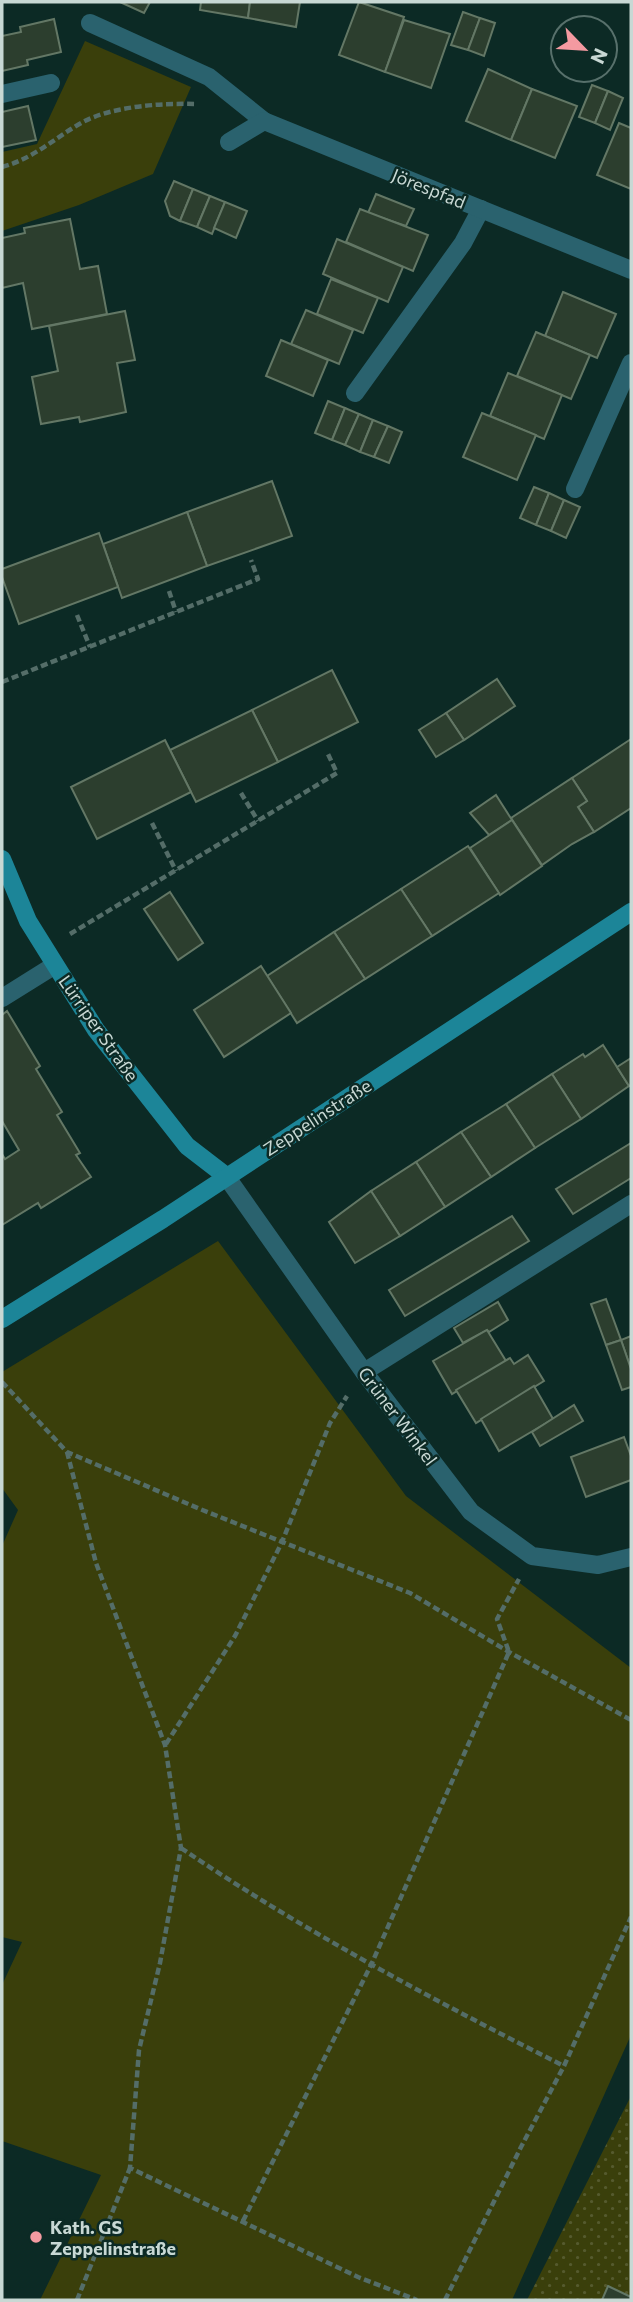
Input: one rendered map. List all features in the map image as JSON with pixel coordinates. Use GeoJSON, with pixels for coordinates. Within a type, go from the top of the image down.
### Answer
{"type":"FeatureCollection","features":[{"type":"Feature","properties":{"kind":"street","name":"Jörespfad"},"geometry":{"type":"LineString","coordinates":[[90,23],[209,76],[264,121],[631,270]]}},
{"type":"Feature","properties":{"kind":"street"},"geometry":{"type":"LineString","coordinates":[[2,94],[51,83]]}},
{"type":"Feature","properties":{"kind":"street"},"geometry":{"type":"LineString","coordinates":[[235,138],[264,121]]}},
{"type":"Feature","properties":{"kind":"street"},"geometry":{"type":"LineString","coordinates":[[355,393],[463,243],[481,209]]}},
{"type":"Feature","properties":{"kind":"street"},"geometry":{"type":"LineString","coordinates":[[575,489],[631,363]]}},
{"type":"Feature","properties":{"kind":"street","name":"Lürriper Straße"},"geometry":{"type":"LineString","coordinates":[[2,859],[28,920],[96,1030],[187,1146],[226,1176]]}},
{"type":"Feature","properties":{"kind":"street","name":"Zeppelinstraße"},"geometry":{"type":"LineString","coordinates":[[2,1319],[163,1219],[631,912]]}},
{"type":"Feature","properties":{"kind":"street"},"geometry":{"type":"LineString","coordinates":[[2,998],[55,965]]}},
{"type":"Feature","properties":{"kind":"street","name":"Grüner Winkel"},"geometry":{"type":"LineString","coordinates":[[226,1176],[364,1372],[471,1512],[532,1556],[598,1565],[631,1557]]}},
{"type":"Feature","properties":{"kind":"street"},"geometry":{"type":"LineString","coordinates":[[364,1372],[631,1204]]}},
{"type":"Feature","properties":{"kind":"path"},"geometry":{"type":"LineString","coordinates":[[2,167],[22,161],[85,121],[126,108],[195,103],[235,138]]}},
{"type":"Feature","properties":{"kind":"path"},"geometry":{"type":"LineString","coordinates":[[2,682],[258,579],[251,560]]}},
{"type":"Feature","properties":{"kind":"path"},"geometry":{"type":"LineString","coordinates":[[169,592],[176,612]]}},
{"type":"Feature","properties":{"kind":"path"},"geometry":{"type":"LineString","coordinates":[[77,615],[90,647]]}},
{"type":"Feature","properties":{"kind":"path"},"geometry":{"type":"LineString","coordinates":[[46,949],[337,773],[327,752]]}},
{"type":"Feature","properties":{"kind":"path"},"geometry":{"type":"LineString","coordinates":[[242,793],[258,821]]}},
{"type":"Feature","properties":{"kind":"path"},"geometry":{"type":"LineString","coordinates":[[152,823],[176,871]]}},
{"type":"Feature","properties":{"kind":"path"},"geometry":{"type":"LineString","coordinates":[[165,1745],[235,1636],[282,1542],[330,1423],[364,1372]]}},
{"type":"Feature","properties":{"kind":"path"},"geometry":{"type":"LineString","coordinates":[[2,1382],[67,1452],[411,1593],[509,1652],[631,1720]]}},
{"type":"Feature","properties":{"kind":"path"},"geometry":{"type":"LineString","coordinates":[[67,1452],[96,1563],[165,1745],[181,1848],[160,1963],[139,2050],[130,2168],[77,2300]]}},
{"type":"Feature","properties":{"kind":"path"},"geometry":{"type":"LineString","coordinates":[[243,2221],[372,1963],[509,1652],[496,1619],[532,1556]]}},
{"type":"Feature","properties":{"kind":"path"},"geometry":{"type":"LineString","coordinates":[[181,1848],[232,1883],[372,1963],[564,2066]]}},
{"type":"Feature","properties":{"kind":"path"},"geometry":{"type":"LineString","coordinates":[[445,2300],[564,2066],[631,1917]]}},
{"type":"Feature","properties":{"kind":"path"},"geometry":{"type":"LineString","coordinates":[[130,2168],[358,2277],[417,2300]]}},
{"type":"Feature","properties":{"kind":"green space"},"geometry":{"type":"Polygon","coordinates":[[[85,41],[191,87],[153,174],[79,205],[2,231],[2,152],[37,144],[85,41]]]}},
{"type":"Feature","properties":{"kind":"green space"},"geometry":{"type":"Polygon","coordinates":[[[218,1241],[406,1496],[631,1668],[631,2035],[512,2300],[40,2300],[101,2175],[2,2141],[2,1985],[22,1942],[2,1937],[2,1546],[18,1510],[2,1488],[2,1372],[218,1241]]]}},
{"type":"Feature","properties":{"kind":"green space"},"geometry":{"type":"Polygon","coordinates":[[[631,2096],[631,2300],[527,2300],[631,2096]]]}},
{"type":"Feature","properties":{"kind":"building"},"geometry":{"type":"Polygon","coordinates":[[[120,2],[150,2],[144,13],[120,2]]]}},
{"type":"Feature","properties":{"kind":"building"},"geometry":{"type":"Polygon","coordinates":[[[201,2],[250,2],[248,18],[200,10],[201,2]]]}},
{"type":"Feature","properties":{"kind":"building"},"geometry":{"type":"Polygon","coordinates":[[[250,2],[300,2],[296,27],[248,18],[250,2]]]}},
{"type":"Feature","properties":{"kind":"building"},"geometry":{"type":"Polygon","coordinates":[[[359,2],[404,17],[385,72],[339,55],[359,2]]]}},
{"type":"Feature","properties":{"kind":"building"},"geometry":{"type":"Polygon","coordinates":[[[463,12],[480,18],[468,50],[451,45],[463,12]]]}},
{"type":"Feature","properties":{"kind":"building"},"geometry":{"type":"Polygon","coordinates":[[[480,18],[495,23],[484,56],[468,50],[480,18]]]}},
{"type":"Feature","properties":{"kind":"building"},"geometry":{"type":"Polygon","coordinates":[[[54,19],[61,52],[27,60],[28,65],[2,71],[2,36],[21,32],[20,27],[54,19]]]}},
{"type":"Feature","properties":{"kind":"building"},"geometry":{"type":"Polygon","coordinates":[[[404,20],[450,34],[431,88],[385,72],[404,20]]]}},
{"type":"Feature","properties":{"kind":"building"},"geometry":{"type":"Polygon","coordinates":[[[488,69],[532,89],[511,140],[466,121],[488,69]]]}},
{"type":"Feature","properties":{"kind":"building"},"geometry":{"type":"Polygon","coordinates":[[[592,85],[608,91],[595,123],[579,117],[592,85]]]}},
{"type":"Feature","properties":{"kind":"building"},"geometry":{"type":"Polygon","coordinates":[[[532,89],[577,106],[555,158],[511,140],[532,89]]]}},
{"type":"Feature","properties":{"kind":"building"},"geometry":{"type":"Polygon","coordinates":[[[608,91],[623,98],[610,130],[595,123],[608,91]]]}},
{"type":"Feature","properties":{"kind":"building"},"geometry":{"type":"Polygon","coordinates":[[[28,106],[36,140],[2,147],[2,112],[28,106]]]}},
{"type":"Feature","properties":{"kind":"building"},"geometry":{"type":"Polygon","coordinates":[[[619,123],[631,128],[631,189],[597,175],[619,123]]]}},
{"type":"Feature","properties":{"kind":"building"},"geometry":{"type":"Polygon","coordinates":[[[174,181],[193,189],[180,221],[170,216],[165,201],[174,181]]]}},
{"type":"Feature","properties":{"kind":"building"},"geometry":{"type":"Polygon","coordinates":[[[193,189],[210,196],[197,227],[180,221],[193,189]]]}},
{"type":"Feature","properties":{"kind":"building"},"geometry":{"type":"Polygon","coordinates":[[[376,194],[414,209],[406,226],[368,213],[376,194]]]}},
{"type":"Feature","properties":{"kind":"building"},"geometry":{"type":"Polygon","coordinates":[[[210,196],[225,202],[212,234],[197,227],[210,196]]]}},
{"type":"Feature","properties":{"kind":"building"},"geometry":{"type":"Polygon","coordinates":[[[225,202],[247,211],[236,238],[214,228],[225,202]]]}},
{"type":"Feature","properties":{"kind":"building"},"geometry":{"type":"Polygon","coordinates":[[[360,209],[428,235],[413,271],[346,242],[360,209]]]}},
{"type":"Feature","properties":{"kind":"building"},"geometry":{"type":"Polygon","coordinates":[[[70,219],[80,269],[98,266],[107,314],[32,329],[23,283],[2,288],[2,238],[25,233],[24,228],[70,219]]]}},
{"type":"Feature","properties":{"kind":"building"},"geometry":{"type":"Polygon","coordinates":[[[337,239],[403,267],[388,302],[323,274],[337,239]]]}},
{"type":"Feature","properties":{"kind":"building"},"geometry":{"type":"Polygon","coordinates":[[[331,279],[378,298],[363,333],[317,314],[331,279]]]}},
{"type":"Feature","properties":{"kind":"building"},"geometry":{"type":"Polygon","coordinates":[[[563,292],[616,314],[597,358],[545,336],[563,292]]]}},
{"type":"Feature","properties":{"kind":"building"},"geometry":{"type":"Polygon","coordinates":[[[306,310],[353,330],[339,364],[291,344],[306,310]]]}},
{"type":"Feature","properties":{"kind":"building"},"geometry":{"type":"Polygon","coordinates":[[[125,311],[135,360],[117,363],[126,412],[80,422],[79,417],[41,424],[32,377],[58,371],[49,326],[125,311]]]}},
{"type":"Feature","properties":{"kind":"building"},"geometry":{"type":"Polygon","coordinates":[[[536,332],[590,355],[571,399],[517,376],[536,332]]]}},
{"type":"Feature","properties":{"kind":"building"},"geometry":{"type":"Polygon","coordinates":[[[281,340],[328,360],[313,396],[266,376],[281,340]]]}},
{"type":"Feature","properties":{"kind":"building"},"geometry":{"type":"Polygon","coordinates":[[[508,373],[562,395],[544,439],[490,416],[508,373]]]}},
{"type":"Feature","properties":{"kind":"building"},"geometry":{"type":"Polygon","coordinates":[[[328,401],[345,408],[332,440],[315,433],[328,401]]]}},
{"type":"Feature","properties":{"kind":"building"},"geometry":{"type":"Polygon","coordinates":[[[345,408],[359,414],[345,445],[332,440],[345,408]]]}},
{"type":"Feature","properties":{"kind":"building"},"geometry":{"type":"Polygon","coordinates":[[[482,413],[536,435],[517,480],[463,457],[482,413]]]}},
{"type":"Feature","properties":{"kind":"building"},"geometry":{"type":"Polygon","coordinates":[[[359,414],[373,420],[360,452],[345,445],[359,414]]]}},
{"type":"Feature","properties":{"kind":"building"},"geometry":{"type":"Polygon","coordinates":[[[373,420],[388,426],[374,457],[360,452],[373,420]]]}},
{"type":"Feature","properties":{"kind":"building"},"geometry":{"type":"Polygon","coordinates":[[[388,426],[402,432],[389,463],[374,457],[388,426]]]}},
{"type":"Feature","properties":{"kind":"building"},"geometry":{"type":"Polygon","coordinates":[[[272,481],[292,536],[207,566],[187,512],[272,481]]]}},
{"type":"Feature","properties":{"kind":"building"},"geometry":{"type":"Polygon","coordinates":[[[534,487],[549,493],[536,525],[520,518],[534,487]]]}},
{"type":"Feature","properties":{"kind":"building"},"geometry":{"type":"Polygon","coordinates":[[[549,493],[564,500],[551,531],[536,525],[549,493]]]}},
{"type":"Feature","properties":{"kind":"building"},"geometry":{"type":"Polygon","coordinates":[[[564,500],[580,507],[566,538],[551,531],[564,500]]]}},
{"type":"Feature","properties":{"kind":"building"},"geometry":{"type":"Polygon","coordinates":[[[187,512],[207,566],[122,598],[103,544],[187,512]]]}},
{"type":"Feature","properties":{"kind":"building"},"geometry":{"type":"Polygon","coordinates":[[[99,533],[118,587],[19,624],[2,577],[2,569],[99,533]]]}},
{"type":"Feature","properties":{"kind":"building"},"geometry":{"type":"Polygon","coordinates":[[[332,670],[358,722],[278,762],[252,710],[332,670]]]}},
{"type":"Feature","properties":{"kind":"building"},"geometry":{"type":"Polygon","coordinates":[[[497,679],[515,706],[464,740],[446,713],[497,679]]]}},
{"type":"Feature","properties":{"kind":"building"},"geometry":{"type":"Polygon","coordinates":[[[252,710],[278,762],[196,802],[170,750],[252,710]]]}},
{"type":"Feature","properties":{"kind":"building"},"geometry":{"type":"Polygon","coordinates":[[[446,713],[464,740],[436,757],[419,730],[446,713]]]}},
{"type":"Feature","properties":{"kind":"building"},"geometry":{"type":"Polygon","coordinates":[[[631,739],[631,808],[594,832],[578,807],[587,801],[572,778],[631,739]]]}},
{"type":"Feature","properties":{"kind":"building"},"geometry":{"type":"Polygon","coordinates":[[[165,740],[191,792],[97,839],[71,787],[165,740]]]}},
{"type":"Feature","properties":{"kind":"building"},"geometry":{"type":"Polygon","coordinates":[[[572,778],[587,801],[578,807],[594,832],[542,865],[511,818],[572,778]]]}},
{"type":"Feature","properties":{"kind":"building"},"geometry":{"type":"Polygon","coordinates":[[[496,795],[512,820],[489,835],[470,813],[496,795]]]}},
{"type":"Feature","properties":{"kind":"building"},"geometry":{"type":"Polygon","coordinates":[[[512,820],[542,866],[500,895],[470,848],[512,820]]]}},
{"type":"Feature","properties":{"kind":"building"},"geometry":{"type":"Polygon","coordinates":[[[468,846],[499,893],[432,936],[401,889],[468,846]]]}},
{"type":"Feature","properties":{"kind":"building"},"geometry":{"type":"Polygon","coordinates":[[[401,889],[432,936],[365,979],[334,932],[401,889]]]}},
{"type":"Feature","properties":{"kind":"building"},"geometry":{"type":"Polygon","coordinates":[[[170,892],[203,943],[178,960],[144,909],[170,892]]]}},
{"type":"Feature","properties":{"kind":"building"},"geometry":{"type":"Polygon","coordinates":[[[334,932],[365,979],[297,1023],[267,976],[334,932]]]}},
{"type":"Feature","properties":{"kind":"building"},"geometry":{"type":"Polygon","coordinates":[[[261,966],[291,1013],[224,1057],[194,1010],[261,966]]]}},
{"type":"Feature","properties":{"kind":"building"},"geometry":{"type":"Polygon","coordinates":[[[7,1011],[40,1066],[36,1069],[62,1112],[57,1115],[80,1153],[76,1155],[91,1177],[41,1208],[38,1203],[2,1225],[2,1154],[5,1159],[19,1150],[2,1121],[2,1015],[7,1011]]]}},
{"type":"Feature","properties":{"kind":"building"},"geometry":{"type":"Polygon","coordinates":[[[603,1045],[629,1086],[581,1119],[552,1074],[603,1045]]]}},
{"type":"Feature","properties":{"kind":"building"},"geometry":{"type":"Polygon","coordinates":[[[631,1058],[631,1085],[629,1086],[617,1067],[631,1058]]]}},
{"type":"Feature","properties":{"kind":"building"},"geometry":{"type":"Polygon","coordinates":[[[552,1074],[581,1119],[535,1148],[506,1104],[552,1074]]]}},
{"type":"Feature","properties":{"kind":"building"},"geometry":{"type":"Polygon","coordinates":[[[506,1104],[535,1148],[491,1177],[461,1132],[506,1104]]]}},
{"type":"Feature","properties":{"kind":"building"},"geometry":{"type":"Polygon","coordinates":[[[461,1132],[491,1177],[445,1207],[416,1162],[461,1132]]]}},
{"type":"Feature","properties":{"kind":"building"},"geometry":{"type":"Polygon","coordinates":[[[631,1143],[631,1178],[573,1214],[556,1189],[631,1143]]]}},
{"type":"Feature","properties":{"kind":"building"},"geometry":{"type":"Polygon","coordinates":[[[416,1162],[445,1207],[400,1236],[371,1191],[416,1162]]]}},
{"type":"Feature","properties":{"kind":"building"},"geometry":{"type":"Polygon","coordinates":[[[371,1191],[400,1236],[355,1263],[329,1222],[371,1191]]]}},
{"type":"Feature","properties":{"kind":"building"},"geometry":{"type":"Polygon","coordinates":[[[512,1216],[529,1241],[405,1316],[389,1290],[512,1216]]]}},
{"type":"Feature","properties":{"kind":"building"},"geometry":{"type":"Polygon","coordinates":[[[606,1299],[621,1340],[606,1345],[591,1304],[606,1299]]]}},
{"type":"Feature","properties":{"kind":"building"},"geometry":{"type":"Polygon","coordinates":[[[498,1302],[508,1320],[463,1343],[454,1328],[498,1302]]]}},
{"type":"Feature","properties":{"kind":"building"},"geometry":{"type":"Polygon","coordinates":[[[487,1330],[506,1361],[452,1394],[433,1361],[487,1330]]]}},
{"type":"Feature","properties":{"kind":"building"},"geometry":{"type":"Polygon","coordinates":[[[631,1336],[631,1369],[621,1340],[631,1336]]]}},
{"type":"Feature","properties":{"kind":"building"},"geometry":{"type":"Polygon","coordinates":[[[621,1340],[631,1369],[631,1387],[622,1390],[606,1345],[621,1340]]]}},
{"type":"Feature","properties":{"kind":"building"},"geometry":{"type":"Polygon","coordinates":[[[528,1355],[544,1381],[476,1423],[456,1390],[510,1358],[514,1364],[528,1355]]]}},
{"type":"Feature","properties":{"kind":"building"},"geometry":{"type":"Polygon","coordinates":[[[534,1386],[553,1419],[499,1451],[481,1419],[534,1386]]]}},
{"type":"Feature","properties":{"kind":"building"},"geometry":{"type":"Polygon","coordinates":[[[574,1405],[583,1421],[540,1446],[532,1432],[574,1405]]]}},
{"type":"Feature","properties":{"kind":"building"},"geometry":{"type":"Polygon","coordinates":[[[624,1437],[631,1456],[631,1480],[586,1497],[571,1457],[624,1437]]]}},
{"type":"Feature","properties":{"kind":"building"},"geometry":{"type":"Polygon","coordinates":[[[608,2286],[631,2297],[631,2300],[602,2300],[608,2286]]]}},
{"type":"Feature","properties":{"kind":"place","name":"Kath. GS Zeppelinstraße"},"geometry":{"type":"Point","coordinates":[36,2237]}}]}
